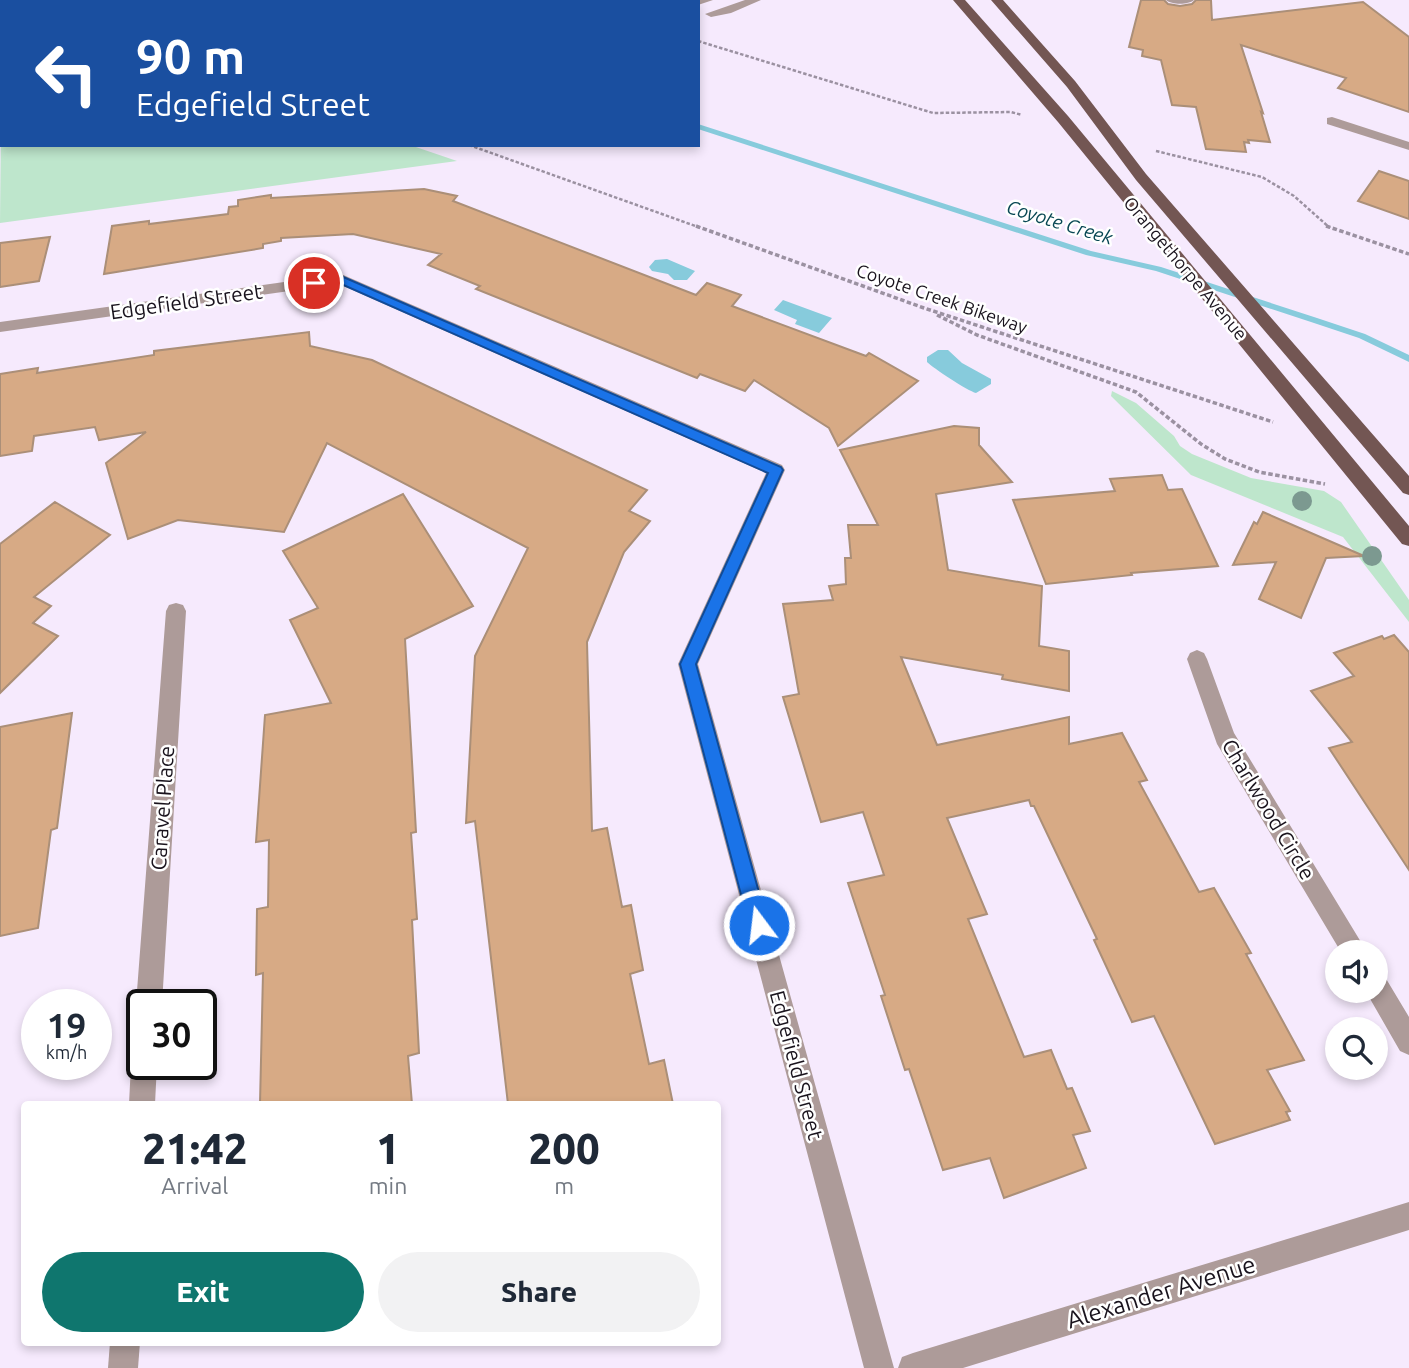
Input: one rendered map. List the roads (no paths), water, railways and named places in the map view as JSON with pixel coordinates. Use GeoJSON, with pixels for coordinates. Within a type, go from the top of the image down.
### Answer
{"type":"FeatureCollection","features":[{"type":"Feature","properties":{"kind":"main road","name":"Orangethorpe Avenue"},"geometry":{"type":"LineString","coordinates":[[959,0],[1102,165],[1409,539]]}},
{"type":"Feature","properties":{"kind":"main road","name":"Orangethorpe Avenue"},"geometry":{"type":"LineString","coordinates":[[997,0],[1071,85],[1141,177],[1409,488]]}},
{"type":"Feature","properties":{"kind":"street"},"geometry":{"type":"LineString","coordinates":[[711,14],[727,12],[755,0]]}},
{"type":"Feature","properties":{"kind":"street"},"geometry":{"type":"LineString","coordinates":[[1173,1],[1188,0]]}},
{"type":"Feature","properties":{"kind":"street"},"geometry":{"type":"LineString","coordinates":[[1332,121],[1409,146]]}},
{"type":"Feature","properties":{"kind":"street","name":"Edgefield Street"},"geometry":{"type":"LineString","coordinates":[[0,327],[341,279],[776,470],[688,664],[879,1368]]}},
{"type":"Feature","properties":{"kind":"street","name":"Caravel Place"},"geometry":{"type":"LineString","coordinates":[[150,989],[176,611]]}},
{"type":"Feature","properties":{"kind":"street","name":"Charlwood Circle"},"geometry":{"type":"LineString","coordinates":[[1197,659],[1225,737],[1348,940]]}},
{"type":"Feature","properties":{"kind":"street"},"geometry":{"type":"LineString","coordinates":[[1386,1003],[1409,1042]]}},
{"type":"Feature","properties":{"kind":"street"},"geometry":{"type":"LineString","coordinates":[[142,1101],[143,1080]]}},
{"type":"Feature","properties":{"kind":"street","name":"Alexander Avenue"},"geometry":{"type":"LineString","coordinates":[[913,1368],[1409,1216]]}},
{"type":"Feature","properties":{"kind":"street"},"geometry":{"type":"LineString","coordinates":[[123,1368],[125,1346]]}},
{"type":"Feature","properties":{"kind":"water"},"geometry":{"type":"Polygon","coordinates":[[[667,259],[695,271],[687,280],[674,280],[668,274],[652,271],[649,267],[655,260],[667,259]]]}},
{"type":"Feature","properties":{"kind":"water"},"geometry":{"type":"Polygon","coordinates":[[[783,300],[832,318],[819,333],[795,324],[797,320],[774,310],[783,300]]]}},
{"type":"Feature","properties":{"kind":"water"},"geometry":{"type":"Polygon","coordinates":[[[938,350],[948,350],[962,363],[991,379],[991,384],[976,393],[951,379],[927,362],[927,357],[938,350]]]}},
{"type":"Feature","properties":{"kind":"waterway","name":"Coyote Creek"},"geometry":{"type":"LineString","coordinates":[[700,127],[1089,253],[1158,269],[1314,320],[1362,336],[1409,359]]}}]}
